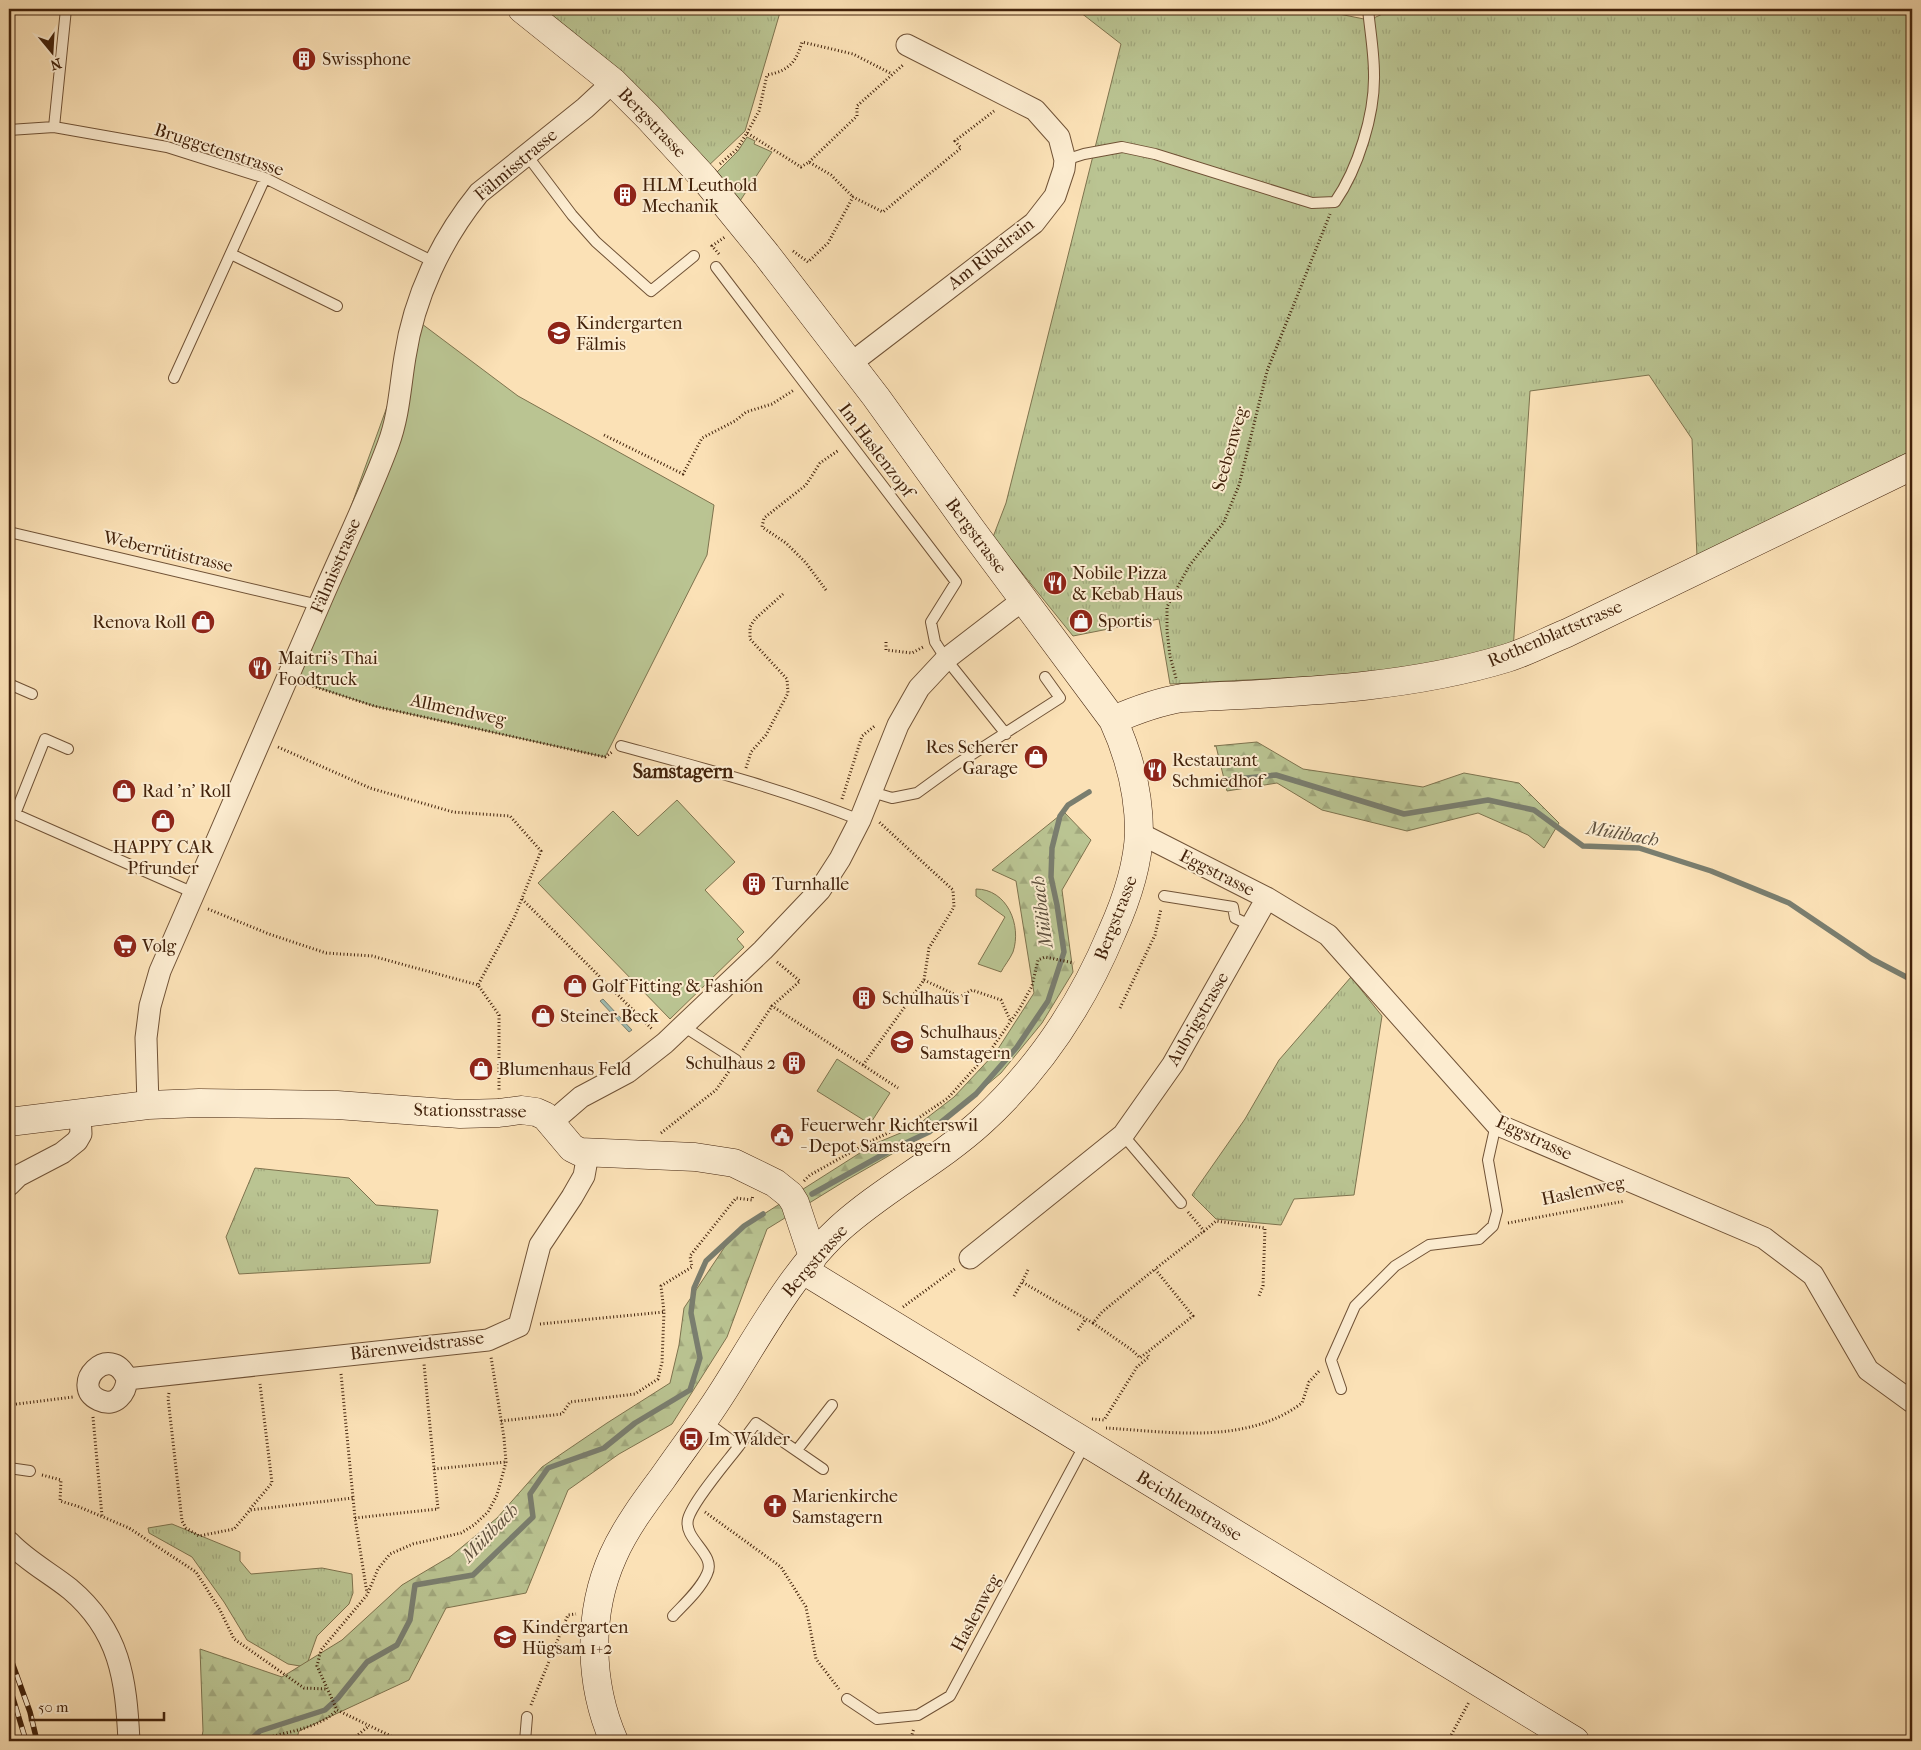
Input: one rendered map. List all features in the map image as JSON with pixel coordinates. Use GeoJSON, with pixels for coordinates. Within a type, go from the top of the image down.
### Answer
{"type":"FeatureCollection","features":[{"type":"Feature","properties":{"kind":"street","name":"Bergstrasse"},"geometry":{"type":"LineString","coordinates":[[522,9],[613,82],[648,117],[704,178],[766,254],[850,364],[1113,720],[1125,746],[1131,767],[1136,792],[1139,833],[1134,873],[1124,906],[1101,959],[1070,1015],[1022,1082],[979,1123],[838,1230],[808,1264],[783,1298],[704,1420],[645,1502],[626,1532],[613,1557],[604,1583],[597,1614],[595,1668],[605,1720],[614,1741]]}},
{"type":"Feature","properties":{"kind":"street"},"geometry":{"type":"LineString","coordinates":[[913,48],[1034,110],[1059,137],[1066,160]]}},
{"type":"Feature","properties":{"kind":"street","name":"Fälmisstrasse"},"geometry":{"type":"LineString","coordinates":[[148,1105],[146,1038],[150,1006],[160,971],[262,740],[370,489],[394,428],[414,314],[434,262],[479,193],[586,108],[613,82]]}},
{"type":"Feature","properties":{"kind":"street","name":"Am Ribelrain"},"geometry":{"type":"LineString","coordinates":[[850,364],[1034,223],[1055,196],[1066,160]]}},
{"type":"Feature","properties":{"kind":"street","name":"Rothenblattstrasse"},"geometry":{"type":"LineString","coordinates":[[1113,720],[1144,706],[1182,698],[1395,683],[1451,674],[1509,658],[1567,633],[1912,466]]}},
{"type":"Feature","properties":{"kind":"street","name":"Stationsstrasse"},"geometry":{"type":"LineString","coordinates":[[9,1122],[148,1105],[199,1103],[337,1105],[460,1114],[499,1113],[521,1110],[536,1112],[546,1116],[552,1122],[581,1097],[628,1072],[665,1043],[763,950],[820,890],[840,859],[866,807],[898,725],[941,650],[1024,599]]}},
{"type":"Feature","properties":{"kind":"street","name":"Eggstrasse"},"geometry":{"type":"LineString","coordinates":[[1139,833],[1268,898],[1328,935],[1496,1124],[1764,1238],[1813,1275],[1868,1370],[1912,1402]]}},
{"type":"Feature","properties":{"kind":"street","name":"Aubrigstrasse"},"geometry":{"type":"LineString","coordinates":[[970,1258],[1123,1135],[1173,1064],[1268,898]]}},
{"type":"Feature","properties":{"kind":"street"},"geometry":{"type":"LineString","coordinates":[[9,1185],[18,1176],[62,1153],[77,1141],[81,1134],[80,1113]]}},
{"type":"Feature","properties":{"kind":"street"},"geometry":{"type":"LineString","coordinates":[[552,1122],[572,1148],[588,1154],[695,1157],[734,1163],[775,1183],[790,1195],[801,1218],[808,1264]]}},
{"type":"Feature","properties":{"kind":"street"},"geometry":{"type":"LineString","coordinates":[[519,1326],[540,1245],[584,1176],[588,1154]]}},
{"type":"Feature","properties":{"kind":"street","name":"Beichlenstrasse"},"geometry":{"type":"LineString","coordinates":[[808,1264],[884,1320],[1090,1430],[1478,1682],[1575,1741]]}},
{"type":"Feature","properties":{"kind":"street","name":"Bärenweidstrasse"},"geometry":{"type":"LineString","coordinates":[[127,1379],[488,1340],[519,1326]]}},
{"type":"Feature","properties":{"kind":"street"},"geometry":{"type":"LineString","coordinates":[[106,1364],[117,1366],[124,1372],[127,1379],[126,1390],[118,1399],[107,1402],[98,1400],[92,1395],[88,1385],[89,1376],[95,1368],[106,1364]]}},
{"type":"Feature","properties":{"kind":"street"},"geometry":{"type":"LineString","coordinates":[[9,1542],[29,1560],[86,1603],[110,1636],[118,1657],[127,1705],[129,1741]]}},
{"type":"Feature","properties":{"kind":"lane"},"geometry":{"type":"LineString","coordinates":[[54,127],[66,9]]}},
{"type":"Feature","properties":{"kind":"lane"},"geometry":{"type":"LineString","coordinates":[[1066,160],[1084,154],[1122,147],[1155,154],[1312,203],[1335,202],[1344,188],[1360,149],[1371,113],[1374,75],[1368,9]]}},
{"type":"Feature","properties":{"kind":"lane","name":"Bruggetenstrasse"},"geometry":{"type":"LineString","coordinates":[[9,130],[54,127],[167,147],[265,178],[434,262]]}},
{"type":"Feature","properties":{"kind":"lane"},"geometry":{"type":"LineString","coordinates":[[526,154],[572,215],[596,242],[652,291],[694,256]]}},
{"type":"Feature","properties":{"kind":"lane"},"geometry":{"type":"LineString","coordinates":[[174,378],[265,178]]}},
{"type":"Feature","properties":{"kind":"lane"},"geometry":{"type":"LineString","coordinates":[[231,254],[337,306]]}},
{"type":"Feature","properties":{"kind":"lane","name":"Im Haslenzopf"},"geometry":{"type":"LineString","coordinates":[[716,267],[956,582],[931,622],[941,650]]}},
{"type":"Feature","properties":{"kind":"lane","name":"Weberrütistrasse"},"geometry":{"type":"LineString","coordinates":[[9,532],[319,605]]}},
{"type":"Feature","properties":{"kind":"lane"},"geometry":{"type":"LineString","coordinates":[[941,650],[1006,734]]}},
{"type":"Feature","properties":{"kind":"lane"},"geometry":{"type":"LineString","coordinates":[[621,746],[742,780],[838,811],[866,807],[892,798],[918,793],[957,764],[1060,698],[1045,677]]}},
{"type":"Feature","properties":{"kind":"lane"},"geometry":{"type":"LineString","coordinates":[[9,684],[32,694]]}},
{"type":"Feature","properties":{"kind":"lane"},"geometry":{"type":"LineString","coordinates":[[68,748],[45,739],[14,814],[192,897]]}},
{"type":"Feature","properties":{"kind":"lane"},"geometry":{"type":"LineString","coordinates":[[1164,896],[1233,906],[1235,918],[1252,926]]}},
{"type":"Feature","properties":{"kind":"lane"},"geometry":{"type":"LineString","coordinates":[[683,1026],[736,1060]]}},
{"type":"Feature","properties":{"kind":"lane"},"geometry":{"type":"LineString","coordinates":[[1341,1390],[1331,1360],[1355,1306],[1395,1266],[1429,1245],[1479,1239],[1493,1226],[1497,1211],[1488,1160],[1496,1124]]}},
{"type":"Feature","properties":{"kind":"lane"},"geometry":{"type":"LineString","coordinates":[[1123,1135],[1181,1204]]}},
{"type":"Feature","properties":{"kind":"lane"},"geometry":{"type":"LineString","coordinates":[[797,1450],[832,1405]]}},
{"type":"Feature","properties":{"kind":"lane"},"geometry":{"type":"LineString","coordinates":[[704,1420],[739,1446]]}},
{"type":"Feature","properties":{"kind":"lane"},"geometry":{"type":"LineString","coordinates":[[673,1616],[708,1573],[709,1561],[688,1530],[688,1520],[694,1505],[756,1423],[823,1469]]}},
{"type":"Feature","properties":{"kind":"lane","name":"Haslenweg"},"geometry":{"type":"LineString","coordinates":[[847,1699],[876,1719],[918,1715],[950,1696],[1090,1430]]}},
{"type":"Feature","properties":{"kind":"lane"},"geometry":{"type":"LineString","coordinates":[[9,1468],[30,1471]]}},
{"type":"Feature","properties":{"kind":"lane"},"geometry":{"type":"LineString","coordinates":[[525,1741],[527,1717]]}},
{"type":"Feature","properties":{"kind":"path"},"geometry":{"type":"LineString","coordinates":[[704,178],[736,150],[759,111],[767,75],[779,73],[790,67],[799,55],[802,42],[854,54],[892,74]]}},
{"type":"Feature","properties":{"kind":"path"},"geometry":{"type":"LineString","coordinates":[[747,133],[801,167],[809,162],[857,116],[857,106],[892,74],[913,48]]}},
{"type":"Feature","properties":{"kind":"path"},"geometry":{"type":"LineString","coordinates":[[809,162],[831,175],[853,197],[883,212],[960,148],[955,140],[1011,98]]}},
{"type":"Feature","properties":{"kind":"path"},"geometry":{"type":"LineString","coordinates":[[766,254],[781,242],[808,262],[828,243],[853,197]]}},
{"type":"Feature","properties":{"kind":"path","name":"Seebenweg"},"geometry":{"type":"LineString","coordinates":[[1182,698],[1170,656],[1167,607],[1189,566],[1224,522],[1239,484],[1267,371],[1335,202]]}},
{"type":"Feature","properties":{"kind":"path"},"geometry":{"type":"LineString","coordinates":[[712,246],[723,238]]}},
{"type":"Feature","properties":{"kind":"path"},"geometry":{"type":"LineString","coordinates":[[604,435],[683,474],[702,438],[735,421],[746,412],[772,404],[805,383]]}},
{"type":"Feature","properties":{"kind":"path"},"geometry":{"type":"LineString","coordinates":[[826,590],[806,563],[786,543],[762,527],[764,518],[806,485],[820,463],[850,442]]}},
{"type":"Feature","properties":{"kind":"path"},"geometry":{"type":"LineString","coordinates":[[742,780],[752,752],[766,735],[788,693],[787,679],[750,639],[750,628],[755,619],[783,594]]}},
{"type":"Feature","properties":{"kind":"path"},"geometry":{"type":"LineString","coordinates":[[886,642],[886,650],[912,653],[941,650]]}},
{"type":"Feature","properties":{"kind":"path","name":"Allmendweg"},"geometry":{"type":"LineString","coordinates":[[288,678],[374,706],[605,757],[621,746]]}},
{"type":"Feature","properties":{"kind":"path"},"geometry":{"type":"LineString","coordinates":[[838,811],[862,736],[875,727],[879,718]]}},
{"type":"Feature","properties":{"kind":"path"},"geometry":{"type":"LineString","coordinates":[[262,740],[370,788],[453,812],[510,816],[541,851],[514,918],[478,985]]}},
{"type":"Feature","properties":{"kind":"path"},"geometry":{"type":"LineString","coordinates":[[863,1065],[924,980],[929,948],[954,907],[953,890],[866,807]]}},
{"type":"Feature","properties":{"kind":"path"},"geometry":{"type":"LineString","coordinates":[[1120,1008],[1155,935],[1164,896]]}},
{"type":"Feature","properties":{"kind":"path"},"geometry":{"type":"LineString","coordinates":[[192,897],[269,934],[326,953],[372,956],[478,985],[499,1015],[499,1113]]}},
{"type":"Feature","properties":{"kind":"path"},"geometry":{"type":"LineString","coordinates":[[522,899],[665,1043]]}},
{"type":"Feature","properties":{"kind":"path"},"geometry":{"type":"LineString","coordinates":[[654,1156],[656,1137],[716,1090],[772,1006],[800,981],[763,950]]}},
{"type":"Feature","properties":{"kind":"path"},"geometry":{"type":"LineString","coordinates":[[790,1195],[810,1175],[871,1141],[914,1120],[948,1098],[990,1051],[1011,1022],[1032,986],[1038,960],[1044,957],[1074,963]]}},
{"type":"Feature","properties":{"kind":"path"},"geometry":{"type":"LineString","coordinates":[[924,980],[960,997],[972,990],[1001,1000],[1011,1022]]}},
{"type":"Feature","properties":{"kind":"path"},"geometry":{"type":"LineString","coordinates":[[772,1006],[898,1088]]}},
{"type":"Feature","properties":{"kind":"path"},"geometry":{"type":"LineString","coordinates":[[501,1421],[562,1414],[570,1402],[634,1394],[658,1379],[662,1362],[664,1312],[661,1286],[692,1267],[690,1256],[736,1198],[752,1200],[756,1174]]}},
{"type":"Feature","properties":{"kind":"path","name":"Haslenweg"},"geometry":{"type":"LineString","coordinates":[[1523,1220],[1624,1201],[1640,1196],[1647,1189]]}},
{"type":"Feature","properties":{"kind":"path"},"geometry":{"type":"LineString","coordinates":[[1181,1204],[1204,1231]]}},
{"type":"Feature","properties":{"kind":"path"},"geometry":{"type":"LineString","coordinates":[[1093,1323],[1102,1312],[1216,1221],[1265,1228],[1263,1286],[1259,1296]]}},
{"type":"Feature","properties":{"kind":"path"},"geometry":{"type":"LineString","coordinates":[[884,1320],[970,1258]]}},
{"type":"Feature","properties":{"kind":"path"},"geometry":{"type":"LineString","coordinates":[[1022,1282],[1093,1323],[1132,1350],[1140,1358],[1193,1316],[1155,1269]]}},
{"type":"Feature","properties":{"kind":"path"},"geometry":{"type":"LineString","coordinates":[[1014,1296],[1028,1270]]}},
{"type":"Feature","properties":{"kind":"path"},"geometry":{"type":"LineString","coordinates":[[519,1326],[664,1312]]}},
{"type":"Feature","properties":{"kind":"path"},"geometry":{"type":"LineString","coordinates":[[1078,1330],[1086,1319]]}},
{"type":"Feature","properties":{"kind":"path"},"geometry":{"type":"LineString","coordinates":[[401,1741],[337,1710],[317,1666],[320,1650],[367,1595],[378,1569],[390,1554],[413,1544],[461,1533],[488,1512],[497,1496],[506,1462],[488,1340]]}},
{"type":"Feature","properties":{"kind":"path"},"geometry":{"type":"LineString","coordinates":[[355,1518],[438,1509],[423,1346]]}},
{"type":"Feature","properties":{"kind":"path"},"geometry":{"type":"LineString","coordinates":[[1090,1430],[1104,1420],[1137,1367],[1149,1357],[1146,1353]]}},
{"type":"Feature","properties":{"kind":"path"},"geometry":{"type":"LineString","coordinates":[[339,1356],[355,1518],[367,1595]]}},
{"type":"Feature","properties":{"kind":"path"},"geometry":{"type":"LineString","coordinates":[[1090,1430],[1207,1433],[1239,1430],[1273,1421],[1302,1403],[1309,1382],[1331,1360]]}},
{"type":"Feature","properties":{"kind":"path"},"geometry":{"type":"LineString","coordinates":[[170,1374],[171,1385],[168,1398],[182,1521],[186,1528],[199,1536],[234,1529],[272,1483],[258,1365]]}},
{"type":"Feature","properties":{"kind":"path"},"geometry":{"type":"LineString","coordinates":[[9,1405],[92,1395],[102,1516]]}},
{"type":"Feature","properties":{"kind":"path"},"geometry":{"type":"LineString","coordinates":[[434,1470],[506,1462]]}},
{"type":"Feature","properties":{"kind":"path"},"geometry":{"type":"LineString","coordinates":[[30,1471],[61,1480],[60,1501],[129,1528],[196,1572],[220,1610],[234,1639],[304,1688],[326,1689]]}},
{"type":"Feature","properties":{"kind":"path"},"geometry":{"type":"LineString","coordinates":[[250,1510],[353,1498]]}},
{"type":"Feature","properties":{"kind":"path"},"geometry":{"type":"LineString","coordinates":[[694,1505],[781,1568],[806,1607],[816,1659],[847,1699]]}},
{"type":"Feature","properties":{"kind":"path"},"geometry":{"type":"LineString","coordinates":[[527,1717],[568,1615],[597,1614]]}},
{"type":"Feature","properties":{"kind":"path"},"geometry":{"type":"LineString","coordinates":[[1448,1741],[1478,1682]]}},
{"type":"Feature","properties":{"kind":"path"},"geometry":{"type":"LineString","coordinates":[[264,1741],[270,1737],[330,1718],[337,1710]]}},
{"type":"Feature","properties":{"kind":"path"},"geometry":{"type":"LineString","coordinates":[[350,1741],[369,1726]]}},
{"type":"Feature","properties":{"kind":"green space"},"geometry":{"type":"Polygon","coordinates":[[[538,9],[781,9],[745,131],[705,169],[538,9]]]}},
{"type":"Feature","properties":{"kind":"green space"},"geometry":{"type":"Polygon","coordinates":[[[1076,9],[1314,9],[1369,20],[1394,9],[1912,9],[1912,454],[1697,557],[1692,439],[1649,375],[1530,391],[1512,666],[1170,684],[1159,619],[1073,636],[993,537],[1006,503],[1121,44],[1076,9]]]}},
{"type":"Feature","properties":{"kind":"green space"},"geometry":{"type":"Polygon","coordinates":[[[747,137],[755,141],[754,144],[772,152],[740,201],[717,172],[738,151],[747,137]]]}},
{"type":"Feature","properties":{"kind":"green space"},"geometry":{"type":"Polygon","coordinates":[[[418,321],[518,396],[714,505],[707,555],[605,757],[374,706],[289,678],[418,321]]]}},
{"type":"Feature","properties":{"kind":"green space"},"geometry":{"type":"Polygon","coordinates":[[[1257,742],[1303,769],[1423,787],[1464,773],[1519,783],[1559,823],[1544,848],[1528,835],[1478,813],[1407,831],[1322,810],[1277,783],[1227,791],[1216,746],[1214,746],[1257,742]]]}},
{"type":"Feature","properties":{"kind":"green space"},"geometry":{"type":"Polygon","coordinates":[[[677,800],[735,862],[705,890],[744,932],[737,939],[744,947],[670,1019],[538,883],[613,811],[638,836],[677,800]]]}},
{"type":"Feature","properties":{"kind":"green space"},"geometry":{"type":"Polygon","coordinates":[[[1064,812],[1091,840],[1062,890],[1073,972],[1042,1023],[1001,1073],[932,1131],[767,1229],[727,1337],[672,1424],[619,1454],[568,1490],[526,1593],[446,1608],[409,1680],[299,1731],[296,1741],[201,1741],[203,1731],[200,1649],[282,1677],[342,1640],[402,1585],[451,1556],[497,1518],[542,1467],[670,1383],[679,1345],[684,1308],[734,1233],[874,1144],[915,1127],[954,1097],[996,1052],[1034,993],[1016,881],[992,870],[1064,812]]]}},
{"type":"Feature","properties":{"kind":"green space"},"geometry":{"type":"Polygon","coordinates":[[[976,889],[996,895],[1010,910],[1015,931],[1015,942],[1013,952],[1001,972],[978,964],[1005,917],[976,896],[976,889]]]}},
{"type":"Feature","properties":{"kind":"green space"},"geometry":{"type":"Polygon","coordinates":[[[1351,977],[1382,1016],[1354,1195],[1294,1199],[1281,1225],[1216,1219],[1192,1195],[1245,1119],[1279,1060],[1351,977]]]}},
{"type":"Feature","properties":{"kind":"green space"},"geometry":{"type":"Polygon","coordinates":[[[837,1059],[890,1093],[870,1124],[817,1091],[837,1059]]]}},
{"type":"Feature","properties":{"kind":"green space"},"geometry":{"type":"Polygon","coordinates":[[[255,1168],[349,1178],[376,1205],[438,1210],[430,1263],[239,1274],[226,1237],[255,1168]]]}},
{"type":"Feature","properties":{"kind":"green space"},"geometry":{"type":"Polygon","coordinates":[[[172,1524],[240,1552],[240,1561],[251,1574],[322,1568],[352,1574],[353,1593],[349,1604],[317,1636],[306,1667],[288,1664],[247,1640],[224,1602],[192,1557],[149,1533],[148,1528],[172,1524]]]}},
{"type":"Feature","properties":{"kind":"water"},"geometry":{"type":"Polygon","coordinates":[[[603,999],[632,1030],[629,1032],[600,1001],[603,999]]]}},
{"type":"Feature","properties":{"kind":"waterway","name":"Mülibach"},"geometry":{"type":"LineString","coordinates":[[1226,780],[1276,775],[1404,814],[1488,800],[1534,810],[1583,846],[1639,848],[1711,871],[1789,903],[1872,959],[1912,980]]}},
{"type":"Feature","properties":{"kind":"waterway","name":"Mülibach"},"geometry":{"type":"LineString","coordinates":[[812,1194],[891,1150],[929,1132],[976,1094],[1017,1047],[1048,1001],[1064,952],[1051,877],[1052,848],[1060,816],[1068,805],[1089,792]]}},
{"type":"Feature","properties":{"kind":"waterway","name":"Mülibach"},"geometry":{"type":"LineString","coordinates":[[249,1741],[260,1731],[325,1710],[338,1698],[367,1662],[397,1645],[410,1620],[415,1585],[473,1575],[533,1517],[530,1494],[548,1468],[604,1448],[635,1423],[690,1390],[700,1358],[691,1313],[694,1288],[706,1261],[744,1226],[763,1214]]}},
{"type":"Feature","properties":{"kind":"railway"},"geometry":{"type":"LineString","coordinates":[[9,1654],[30,1712],[37,1741]]}},
{"type":"Feature","properties":{"kind":"railway"},"geometry":{"type":"LineString","coordinates":[[9,1685],[26,1741]]}},
{"type":"Feature","properties":{"kind":"place","name":"Swissphone"},"geometry":{"type":"Point","coordinates":[304,59]}},
{"type":"Feature","properties":{"kind":"place","name":"HLM Leuthold Mechanik"},"geometry":{"type":"Point","coordinates":[625,195]}},
{"type":"Feature","properties":{"kind":"place","name":"Kindergarten Fälmis"},"geometry":{"type":"Point","coordinates":[559,333]}},
{"type":"Feature","properties":{"kind":"place","name":"Nobile Pizza & Kebab Haus"},"geometry":{"type":"Point","coordinates":[1055,583]}},
{"type":"Feature","properties":{"kind":"place","name":"Sportis"},"geometry":{"type":"Point","coordinates":[1081,621]}},
{"type":"Feature","properties":{"kind":"place","name":"Renova Roll"},"geometry":{"type":"Point","coordinates":[203,622]}},
{"type":"Feature","properties":{"kind":"place","name":"Maitri's Thai Foodtruck"},"geometry":{"type":"Point","coordinates":[260,668]}},
{"type":"Feature","properties":{"kind":"place","name":"Res Scherer Garage"},"geometry":{"type":"Point","coordinates":[1036,757]}},
{"type":"Feature","properties":{"kind":"place","name":"Restaurant Schmiedhof"},"geometry":{"type":"Point","coordinates":[1155,770]}},
{"type":"Feature","properties":{"kind":"place","name":"Rad 'n' Roll"},"geometry":{"type":"Point","coordinates":[124,791]}},
{"type":"Feature","properties":{"kind":"place","name":"HAPPY CAR Pfrunder"},"geometry":{"type":"Point","coordinates":[163,821]}},
{"type":"Feature","properties":{"kind":"place","name":"Turnhalle"},"geometry":{"type":"Point","coordinates":[754,884]}},
{"type":"Feature","properties":{"kind":"place","name":"Volg"},"geometry":{"type":"Point","coordinates":[125,946]}},
{"type":"Feature","properties":{"kind":"place","name":"Golf Fitting & Fashion"},"geometry":{"type":"Point","coordinates":[575,986]}},
{"type":"Feature","properties":{"kind":"place","name":"Schulhaus 1"},"geometry":{"type":"Point","coordinates":[864,998]}},
{"type":"Feature","properties":{"kind":"place","name":"Steiner Beck"},"geometry":{"type":"Point","coordinates":[543,1016]}},
{"type":"Feature","properties":{"kind":"place","name":"Schulhaus Samstagern"},"geometry":{"type":"Point","coordinates":[902,1042]}},
{"type":"Feature","properties":{"kind":"place","name":"Schulhaus 2"},"geometry":{"type":"Point","coordinates":[794,1063]}},
{"type":"Feature","properties":{"kind":"place","name":"Blumenhaus Feld"},"geometry":{"type":"Point","coordinates":[481,1069]}},
{"type":"Feature","properties":{"kind":"place","name":"Feuerwehr Richterswil - Depot Samstagern"},"geometry":{"type":"Point","coordinates":[782,1135]}},
{"type":"Feature","properties":{"kind":"place","name":"Im Walder"},"geometry":{"type":"Point","coordinates":[691,1439]}},
{"type":"Feature","properties":{"kind":"place","name":"Marienkirche Samstagern"},"geometry":{"type":"Point","coordinates":[775,1506]}},
{"type":"Feature","properties":{"kind":"place","name":"Kindergarten Hügsam 1+2"},"geometry":{"type":"Point","coordinates":[505,1637]}},
{"type":"Feature","properties":{"kind":"district","name":"Samstagern"},"geometry":{"type":"Point","coordinates":[683,771]}}]}
